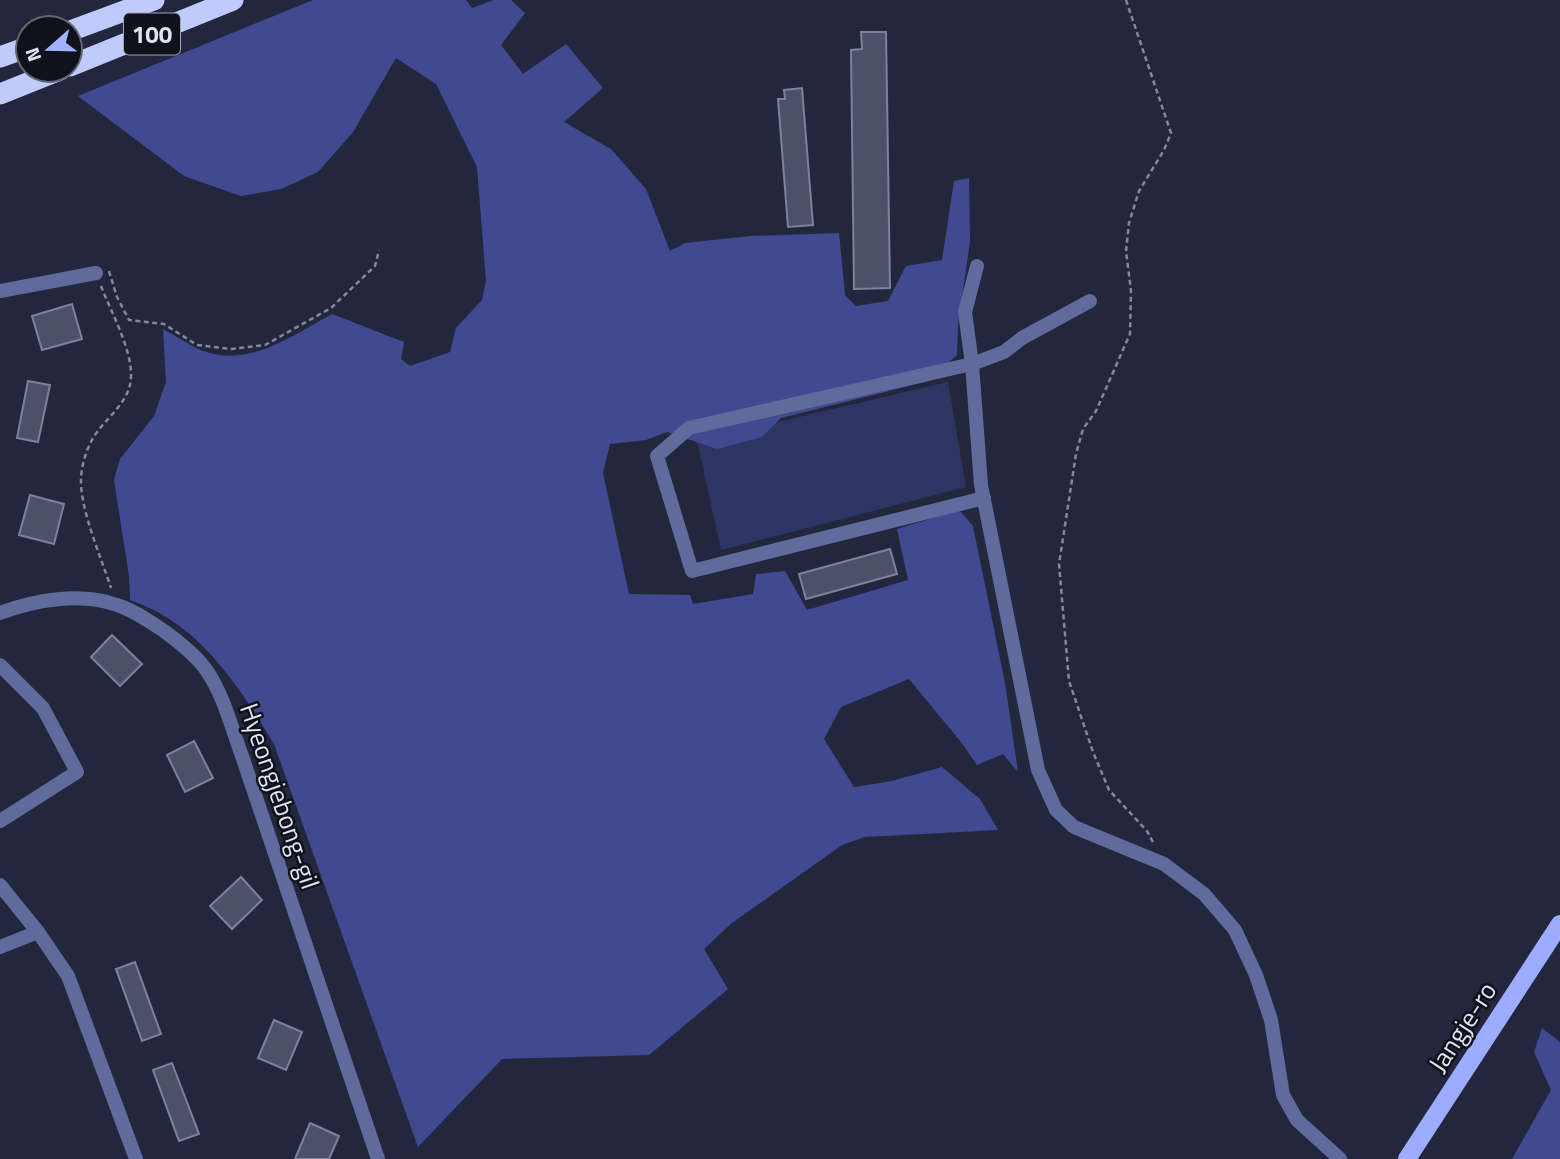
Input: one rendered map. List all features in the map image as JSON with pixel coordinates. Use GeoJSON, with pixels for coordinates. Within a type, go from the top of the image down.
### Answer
{"type":"FeatureCollection","features":[{"type":"Feature","properties":{"kind":"highway","name":"100"},"geometry":{"type":"LineString","coordinates":[[84,26],[155,0]]}},
{"type":"Feature","properties":{"kind":"highway","name":"100"},"geometry":{"type":"LineString","coordinates":[[84,60],[233,0]]}},
{"type":"Feature","properties":{"kind":"highway"},"geometry":{"type":"LineString","coordinates":[[0,94],[25,84]]}},
{"type":"Feature","properties":{"kind":"main road","name":"Jangje-ro"},"geometry":{"type":"LineString","coordinates":[[1407,1159],[1560,924]]}},
{"type":"Feature","properties":{"kind":"street"},"geometry":{"type":"LineString","coordinates":[[977,266],[965,312],[984,498],[1038,769],[1056,810],[1074,827],[1164,864],[1204,894],[1235,930],[1256,975],[1271,1020],[1283,1095],[1297,1120],[1340,1159]]}},
{"type":"Feature","properties":{"kind":"street"},"geometry":{"type":"LineString","coordinates":[[0,291],[96,273]]}},
{"type":"Feature","properties":{"kind":"street"},"geometry":{"type":"LineString","coordinates":[[984,498],[692,571],[657,456],[689,428],[972,364],[1004,352],[1022,338],[1090,301]]}},
{"type":"Feature","properties":{"kind":"street","name":"Hyeongjebong-gil"},"geometry":{"type":"LineString","coordinates":[[0,613],[28,603],[84,599],[116,604],[149,621],[177,640],[207,671],[227,713],[378,1159]]}},
{"type":"Feature","properties":{"kind":"street"},"geometry":{"type":"LineString","coordinates":[[0,665],[43,708],[77,772],[0,821]]}},
{"type":"Feature","properties":{"kind":"street"},"geometry":{"type":"LineString","coordinates":[[0,885],[38,932],[68,976],[136,1159]]}},
{"type":"Feature","properties":{"kind":"street"},"geometry":{"type":"LineString","coordinates":[[0,947],[38,932]]}},
{"type":"Feature","properties":{"kind":"path"},"geometry":{"type":"LineString","coordinates":[[1126,0],[1171,133],[1139,191],[1129,223],[1126,251],[1131,291],[1130,334],[1096,411],[1083,429],[1076,454],[1059,564],[1060,592],[1069,681],[1093,752],[1109,790],[1147,831],[1164,864]]}},
{"type":"Feature","properties":{"kind":"path"},"geometry":{"type":"LineString","coordinates":[[116,604],[85,509],[80,482],[93,438],[113,416],[131,379],[129,358],[96,273],[110,270],[117,297],[129,320],[164,324],[197,345],[231,349],[265,345],[331,309],[375,266],[379,250]]}},
{"type":"Feature","properties":{"kind":"shaded area"},"geometry":{"type":"Polygon","coordinates":[[[313,0],[466,0],[472,8],[494,0],[511,0],[525,13],[501,45],[523,74],[566,44],[603,88],[564,122],[611,149],[646,189],[670,251],[685,243],[751,236],[839,233],[845,295],[856,306],[888,301],[906,266],[942,260],[954,181],[969,178],[970,242],[958,325],[957,355],[929,381],[781,418],[762,437],[717,449],[667,432],[646,440],[610,444],[603,473],[629,594],[690,595],[693,604],[753,594],[756,574],[785,571],[807,610],[908,580],[897,529],[959,510],[973,526],[1005,683],[1018,772],[1003,754],[977,765],[909,679],[841,707],[824,739],[854,787],[892,781],[942,767],[980,799],[998,830],[865,837],[842,845],[732,923],[704,949],[728,989],[649,1055],[502,1059],[418,1147],[274,744],[231,679],[196,640],[155,610],[130,600],[129,576],[114,480],[120,459],[154,416],[166,382],[163,329],[196,348],[232,356],[267,348],[332,314],[404,342],[401,359],[410,366],[450,352],[456,328],[482,300],[486,281],[477,167],[436,84],[396,58],[353,132],[318,172],[281,189],[241,196],[184,176],[78,96],[313,0]]]}},
{"type":"Feature","properties":{"kind":"shaded area"},"geometry":{"type":"Polygon","coordinates":[[[948,382],[966,487],[721,550],[697,441],[948,382]]]}},
{"type":"Feature","properties":{"kind":"shaded area"},"geometry":{"type":"Polygon","coordinates":[[[1542,1028],[1560,1042],[1560,1159],[1512,1159],[1551,1090],[1534,1052],[1542,1028]]]}},
{"type":"Feature","properties":{"kind":"building"},"geometry":{"type":"Polygon","coordinates":[[[861,32],[886,32],[890,288],[854,289],[851,50],[862,49],[861,32]]]}},
{"type":"Feature","properties":{"kind":"building"},"geometry":{"type":"Polygon","coordinates":[[[802,88],[813,225],[788,227],[778,99],[785,99],[784,90],[802,88]]]}},
{"type":"Feature","properties":{"kind":"building"},"geometry":{"type":"Polygon","coordinates":[[[72,304],[82,339],[42,350],[32,316],[72,304]]]}},
{"type":"Feature","properties":{"kind":"building"},"geometry":{"type":"Polygon","coordinates":[[[28,381],[50,385],[38,442],[17,438],[28,381]]]}},
{"type":"Feature","properties":{"kind":"building"},"geometry":{"type":"Polygon","coordinates":[[[30,495],[64,504],[54,544],[19,535],[30,495]]]}},
{"type":"Feature","properties":{"kind":"building"},"geometry":{"type":"Polygon","coordinates":[[[890,549],[897,574],[806,599],[799,574],[890,549]]]}},
{"type":"Feature","properties":{"kind":"building"},"geometry":{"type":"Polygon","coordinates":[[[112,635],[142,664],[120,686],[91,657],[112,635]]]}},
{"type":"Feature","properties":{"kind":"building"},"geometry":{"type":"Polygon","coordinates":[[[194,741],[213,778],[185,792],[167,755],[194,741]]]}},
{"type":"Feature","properties":{"kind":"building"},"geometry":{"type":"Polygon","coordinates":[[[241,877],[262,900],[232,929],[210,906],[241,877]]]}},
{"type":"Feature","properties":{"kind":"building"},"geometry":{"type":"Polygon","coordinates":[[[135,962],[161,1034],[142,1041],[116,969],[135,962]]]}},
{"type":"Feature","properties":{"kind":"building"},"geometry":{"type":"Polygon","coordinates":[[[274,1020],[302,1032],[286,1070],[258,1058],[274,1020]]]}},
{"type":"Feature","properties":{"kind":"building"},"geometry":{"type":"Polygon","coordinates":[[[172,1063],[199,1134],[179,1141],[153,1070],[172,1063]]]}},
{"type":"Feature","properties":{"kind":"building"},"geometry":{"type":"Polygon","coordinates":[[[310,1123],[339,1136],[329,1159],[295,1159],[310,1123]]]}}]}
